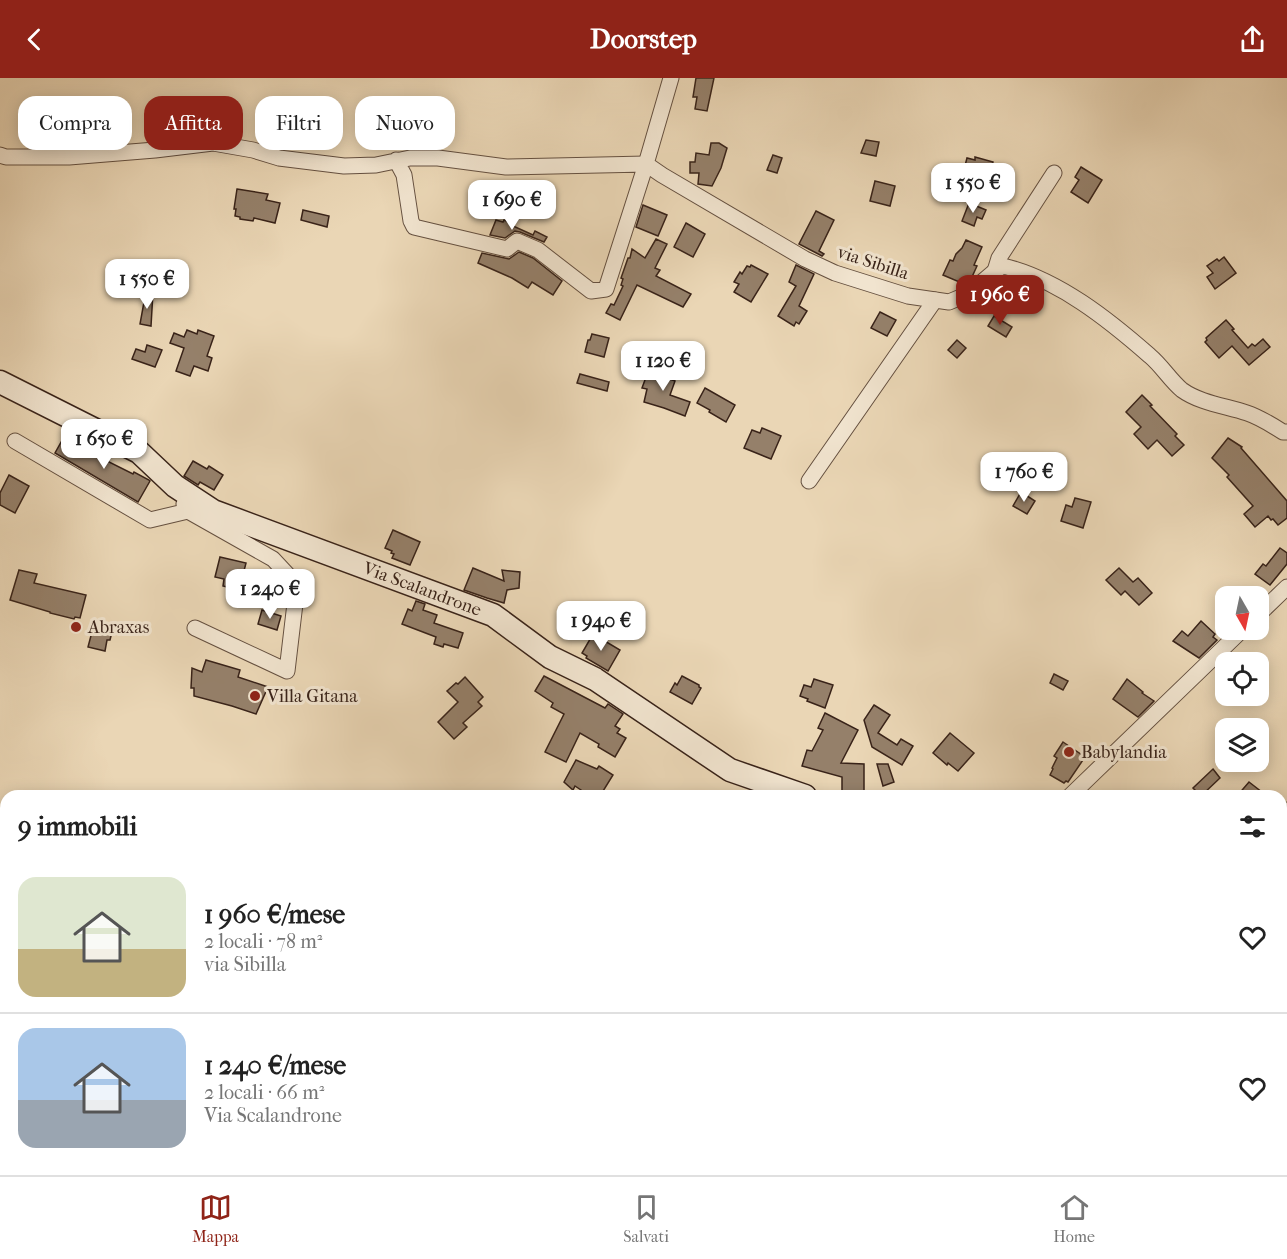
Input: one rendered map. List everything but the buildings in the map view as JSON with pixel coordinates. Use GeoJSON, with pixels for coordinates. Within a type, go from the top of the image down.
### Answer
{"type":"FeatureCollection","features":[{"type":"Feature","properties":{"kind":"street"},"geometry":{"type":"LineString","coordinates":[[396,160],[404,175],[411,221],[414,227],[507,249],[517,241],[538,250],[591,291],[606,289],[646,164],[670,78]]}},
{"type":"Feature","properties":{"kind":"street"},"geometry":{"type":"LineString","coordinates":[[0,155],[6,157],[69,157],[213,143],[253,150],[279,158],[344,166],[376,165],[410,158],[438,158],[506,167],[646,164]]}},
{"type":"Feature","properties":{"kind":"street","name":"via Sibilla"},"geometry":{"type":"LineString","coordinates":[[646,164],[806,260],[835,273],[908,296],[949,302],[968,294],[995,271]]}},
{"type":"Feature","properties":{"kind":"street"},"geometry":{"type":"LineString","coordinates":[[995,271],[999,258],[1054,173]]}},
{"type":"Feature","properties":{"kind":"street"},"geometry":{"type":"LineString","coordinates":[[995,271],[1003,267],[1023,271],[1043,280],[1084,303],[1152,358],[1182,390],[1199,399],[1250,414],[1287,432]]}},
{"type":"Feature","properties":{"kind":"street"},"geometry":{"type":"LineString","coordinates":[[809,481],[935,300]]}},
{"type":"Feature","properties":{"kind":"street","name":"Via Scalandrone"},"geometry":{"type":"LineString","coordinates":[[0,382],[139,452],[175,486],[213,512],[493,615],[550,657],[595,680],[730,770],[788,790]]}},
{"type":"Feature","properties":{"kind":"street"},"geometry":{"type":"LineString","coordinates":[[15,441],[150,520],[188,511]]}},
{"type":"Feature","properties":{"kind":"street"},"geometry":{"type":"LineString","coordinates":[[175,486],[188,511],[273,559],[287,573],[296,595],[287,671],[195,628]]}},
{"type":"Feature","properties":{"kind":"street"},"geometry":{"type":"LineString","coordinates":[[1269,604],[1287,587]]}},
{"type":"Feature","properties":{"kind":"street"},"geometry":{"type":"LineString","coordinates":[[1076,790],[1232,640]]}},
{"type":"Feature","properties":{"kind":"place","name":"Abraxas"},"geometry":{"type":"Point","coordinates":[76,627]}},
{"type":"Feature","properties":{"kind":"place","name":"Villa Gitana"},"geometry":{"type":"Point","coordinates":[255,696]}},
{"type":"Feature","properties":{"kind":"place","name":"Babylandia"},"geometry":{"type":"Point","coordinates":[1069,752]}}]}
